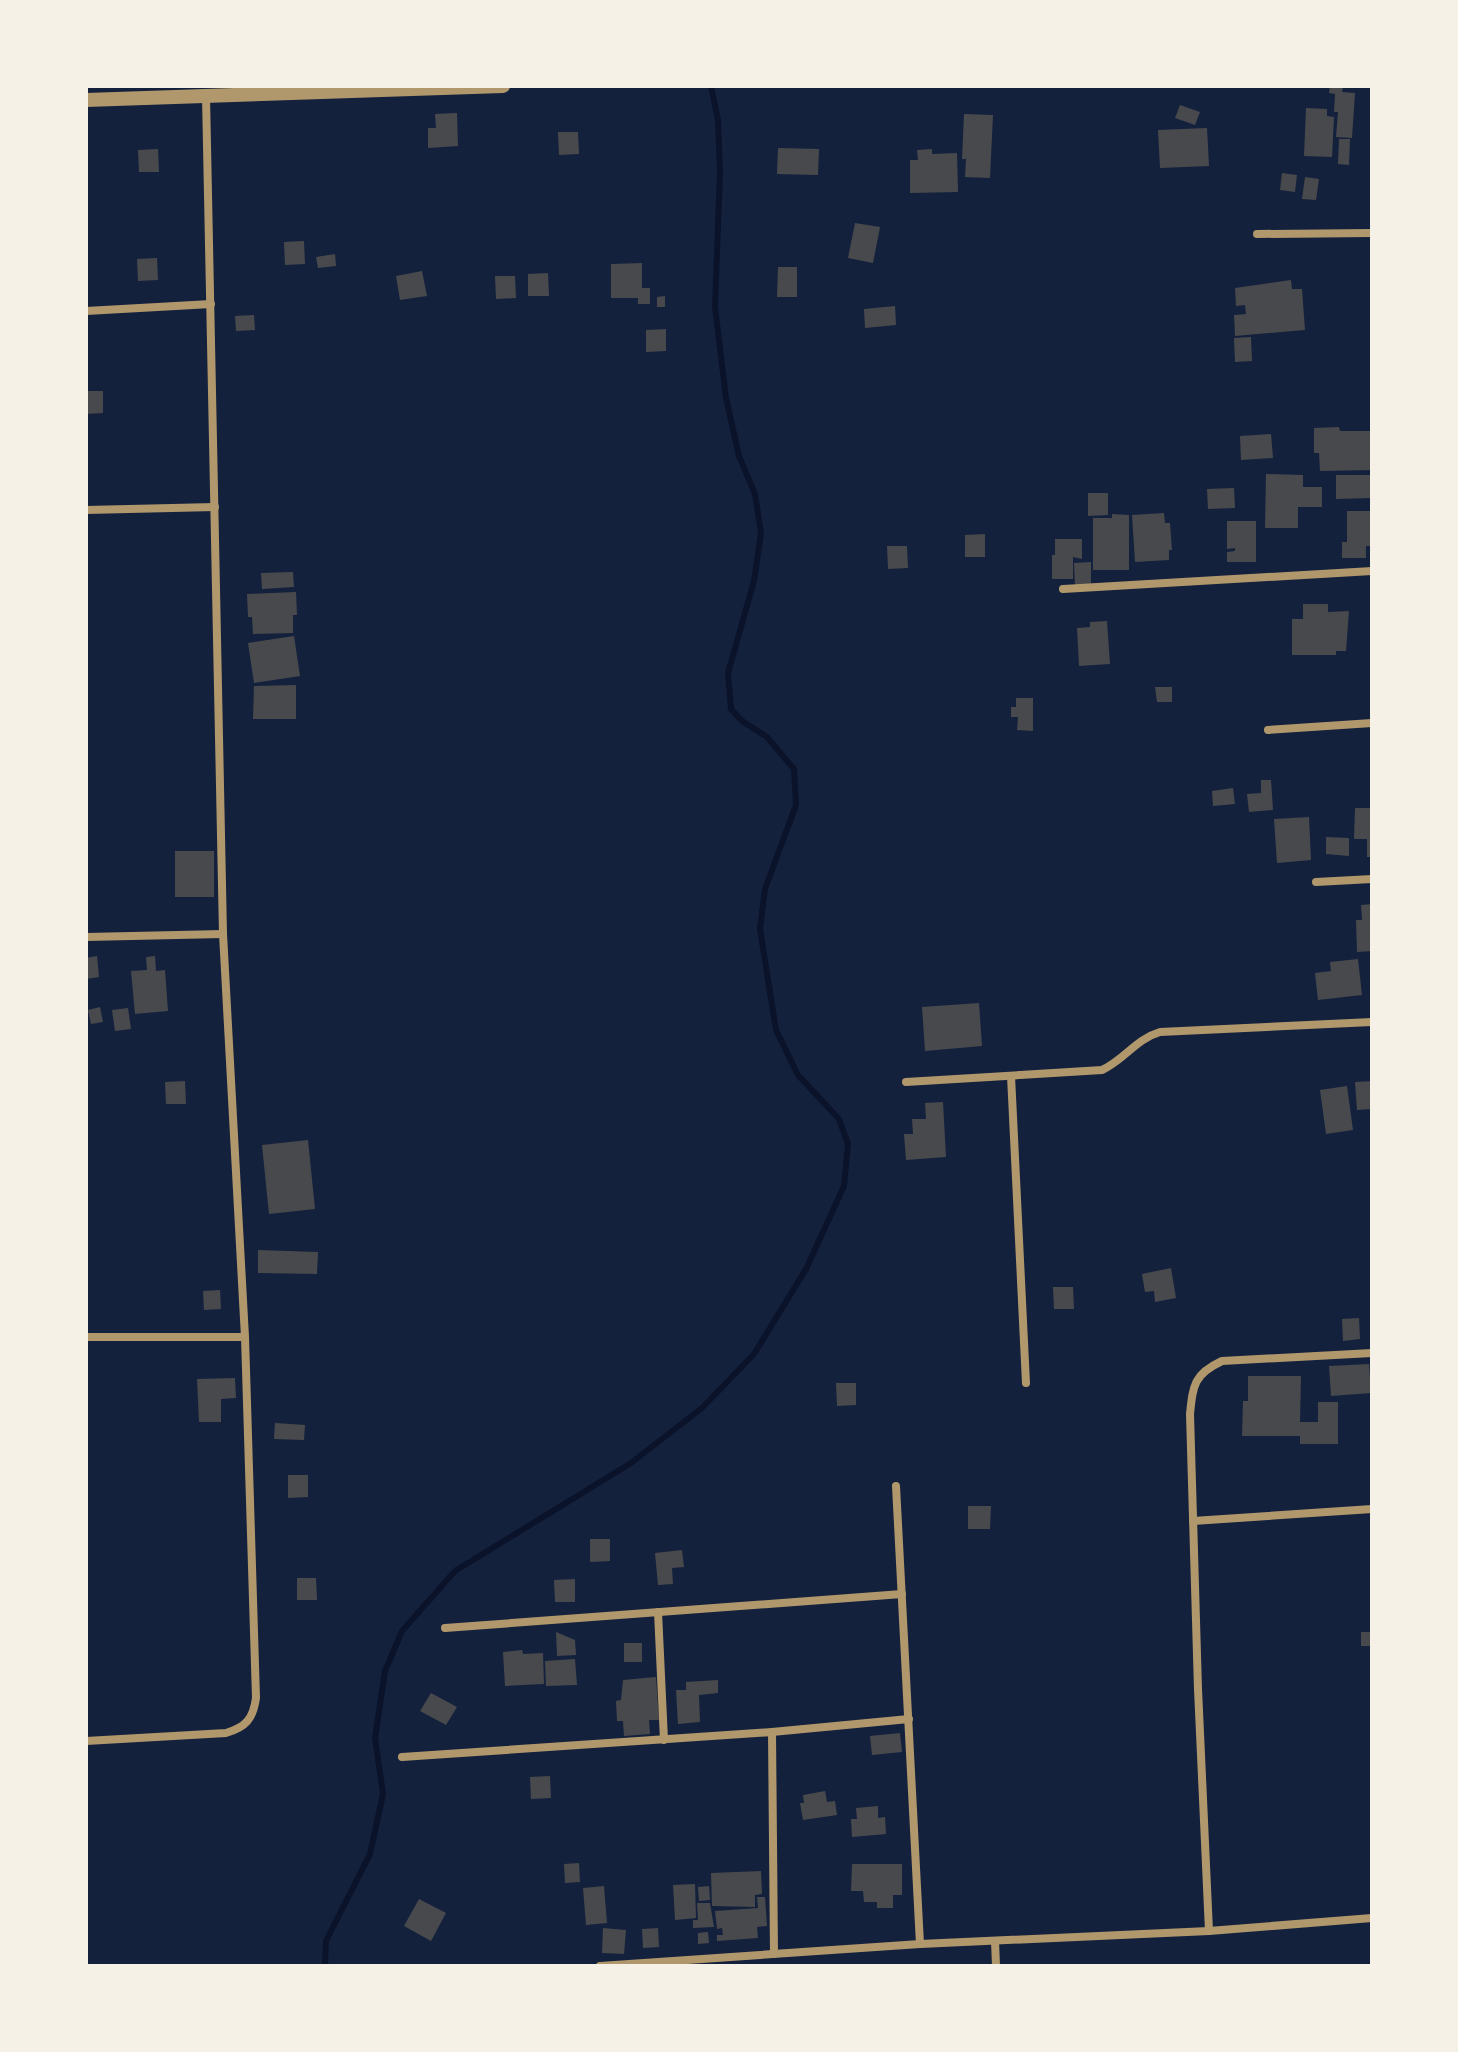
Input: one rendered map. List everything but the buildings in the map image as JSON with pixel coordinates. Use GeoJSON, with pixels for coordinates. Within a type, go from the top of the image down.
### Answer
{"type":"FeatureCollection","features":[{"type":"Feature","properties":{"kind":"street"},"geometry":{"type":"LineString","coordinates":[[86,100],[327,89],[503,86]]}},
{"type":"Feature","properties":{"kind":"street"},"geometry":{"type":"LineString","coordinates":[[86,1741],[226,1733],[241,1728],[249,1721],[256,1698],[245,1337],[223,934],[206,96]]}},
{"type":"Feature","properties":{"kind":"street"},"geometry":{"type":"LineString","coordinates":[[1257,234],[1372,233]]}},
{"type":"Feature","properties":{"kind":"street"},"geometry":{"type":"LineString","coordinates":[[86,311],[211,304]]}},
{"type":"Feature","properties":{"kind":"street"},"geometry":{"type":"LineString","coordinates":[[86,510],[215,507]]}},
{"type":"Feature","properties":{"kind":"street"},"geometry":{"type":"LineString","coordinates":[[1063,589],[1372,571]]}},
{"type":"Feature","properties":{"kind":"street"},"geometry":{"type":"LineString","coordinates":[[1268,730],[1372,723]]}},
{"type":"Feature","properties":{"kind":"street"},"geometry":{"type":"LineString","coordinates":[[1316,882],[1372,879]]}},
{"type":"Feature","properties":{"kind":"street"},"geometry":{"type":"LineString","coordinates":[[86,937],[223,934]]}},
{"type":"Feature","properties":{"kind":"street"},"geometry":{"type":"LineString","coordinates":[[906,1082],[1102,1070],[1114,1064],[1147,1036],[1160,1032],[1372,1022]]}},
{"type":"Feature","properties":{"kind":"street"},"geometry":{"type":"LineString","coordinates":[[1011,1076],[1026,1383]]}},
{"type":"Feature","properties":{"kind":"street"},"geometry":{"type":"LineString","coordinates":[[86,1337],[245,1337]]}},
{"type":"Feature","properties":{"kind":"street"},"geometry":{"type":"LineString","coordinates":[[1209,1931],[1193,1521],[1190,1414],[1193,1386],[1204,1369],[1222,1361],[1372,1353]]}},
{"type":"Feature","properties":{"kind":"street"},"geometry":{"type":"LineString","coordinates":[[896,1486],[920,1944]]}},
{"type":"Feature","properties":{"kind":"street"},"geometry":{"type":"LineString","coordinates":[[1193,1521],[1372,1509]]}},
{"type":"Feature","properties":{"kind":"street"},"geometry":{"type":"LineString","coordinates":[[445,1628],[902,1594]]}},
{"type":"Feature","properties":{"kind":"street"},"geometry":{"type":"LineString","coordinates":[[658,1612],[664,1740]]}},
{"type":"Feature","properties":{"kind":"street"},"geometry":{"type":"LineString","coordinates":[[402,1757],[772,1732],[909,1719]]}},
{"type":"Feature","properties":{"kind":"street"},"geometry":{"type":"LineString","coordinates":[[772,1732],[774,1954]]}},
{"type":"Feature","properties":{"kind":"street"},"geometry":{"type":"LineString","coordinates":[[600,1966],[729,1962],[774,1954],[920,1944],[1209,1931],[1372,1918]]}},
{"type":"Feature","properties":{"kind":"street"},"geometry":{"type":"LineString","coordinates":[[995,1941],[996,1966]]}},
{"type":"Feature","properties":{"kind":"waterway"},"geometry":{"type":"LineString","coordinates":[[325,1962],[326,1941],[370,1854],[383,1794],[375,1738],[385,1671],[402,1631],[455,1571],[631,1463],[702,1408],[754,1354],[806,1269],[844,1186],[848,1144],[839,1119],[798,1075],[776,1030],[760,929],[765,889],[796,805],[794,769],[767,737],[742,721],[731,709],[728,673],[754,581],[761,533],[755,494],[739,456],[726,398],[715,307],[720,172],[718,120],[711,86]]}}]}
